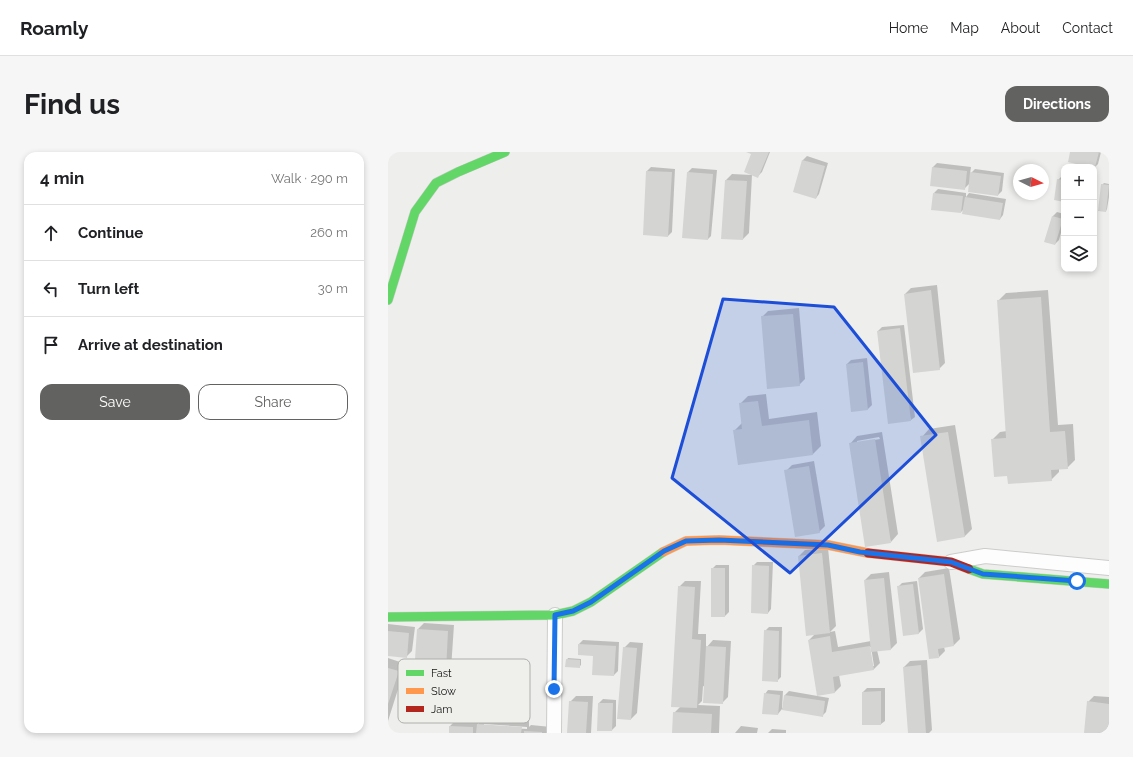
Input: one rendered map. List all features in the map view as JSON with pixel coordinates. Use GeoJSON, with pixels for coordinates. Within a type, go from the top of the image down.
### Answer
{"type":"FeatureCollection","features":[{"type":"Feature","properties":{"kind":"street"},"geometry":{"type":"LineString","coordinates":[[388,300],[415,212],[436,183],[505,152]]}},
{"type":"Feature","properties":{"kind":"street"},"geometry":{"type":"LineString","coordinates":[[388,617],[555,615],[573,611],[591,602],[664,551],[686,541],[719,540],[828,545],[860,552],[951,562],[983,574],[1109,584]]}},
{"type":"Feature","properties":{"kind":"street"},"geometry":{"type":"LineString","coordinates":[[951,562],[985,556],[1109,568]]}},
{"type":"Feature","properties":{"kind":"street"},"geometry":{"type":"LineString","coordinates":[[554,733],[555,615]]}},
{"type":"Feature","properties":{"kind":"highlighted area"},"geometry":{"type":"Polygon","coordinates":[[[723,299],[834,307],[936,435],[790,573],[672,478],[723,299]]]}},
{"type":"Feature","properties":{"kind":"building"},"geometry":{"type":"Polygon","coordinates":[[[746,152],[769,152],[758,178],[744,172],[751,154],[746,152]]]}},
{"type":"Feature","properties":{"kind":"building"},"geometry":{"type":"Polygon","coordinates":[[[1070,152],[1099,152],[1096,164],[1076,164],[1068,162],[1070,152]]]}},
{"type":"Feature","properties":{"kind":"building"},"geometry":{"type":"Polygon","coordinates":[[[802,160],[825,166],[816,199],[793,192],[802,160]]]}},
{"type":"Feature","properties":{"kind":"building"},"geometry":{"type":"Polygon","coordinates":[[[932,167],[967,171],[965,190],[930,186],[932,167]]]}},
{"type":"Feature","properties":{"kind":"building"},"geometry":{"type":"Polygon","coordinates":[[[646,171],[672,172],[668,237],[643,235],[646,171]]]}},
{"type":"Feature","properties":{"kind":"building"},"geometry":{"type":"Polygon","coordinates":[[[687,172],[713,174],[708,240],[682,238],[687,172]]]}},
{"type":"Feature","properties":{"kind":"building"},"geometry":{"type":"Polygon","coordinates":[[[970,172],[1001,176],[998,196],[968,192],[970,172]]]}},
{"type":"Feature","properties":{"kind":"building"},"geometry":{"type":"Polygon","coordinates":[[[1057,179],[1061,180],[1061,201],[1054,200],[1057,179]]]}},
{"type":"Feature","properties":{"kind":"building"},"geometry":{"type":"Polygon","coordinates":[[[725,180],[747,181],[743,240],[721,239],[725,180]]]}},
{"type":"Feature","properties":{"kind":"building"},"geometry":{"type":"Polygon","coordinates":[[[1101,184],[1109,185],[1106,212],[1098,211],[1101,184]]]}},
{"type":"Feature","properties":{"kind":"building"},"geometry":{"type":"Polygon","coordinates":[[[933,193],[963,196],[961,213],[931,210],[933,193]]]}},
{"type":"Feature","properties":{"kind":"building"},"geometry":{"type":"Polygon","coordinates":[[[965,197],[1003,203],[1000,220],[962,214],[965,197]]]}},
{"type":"Feature","properties":{"kind":"building"},"geometry":{"type":"Polygon","coordinates":[[[1052,216],[1061,218],[1061,226],[1055,245],[1044,242],[1052,216]]]}},
{"type":"Feature","properties":{"kind":"building"},"geometry":{"type":"Polygon","coordinates":[[[931,290],[940,370],[913,373],[904,294],[931,290]]]}},
{"type":"Feature","properties":{"kind":"building"},"geometry":{"type":"Polygon","coordinates":[[[1041,297],[1050,432],[1065,431],[1068,469],[1051,470],[1052,481],[1008,484],[1007,476],[994,477],[991,439],[1006,438],[997,300],[1041,297]]]}},
{"type":"Feature","properties":{"kind":"building"},"geometry":{"type":"Polygon","coordinates":[[[793,314],[800,386],[767,389],[761,316],[793,314]]]}},
{"type":"Feature","properties":{"kind":"building"},"geometry":{"type":"Polygon","coordinates":[[[900,328],[911,421],[888,424],[877,331],[900,328]]]}},
{"type":"Feature","properties":{"kind":"building"},"geometry":{"type":"Polygon","coordinates":[[[863,362],[868,410],[851,412],[846,364],[863,362]]]}},
{"type":"Feature","properties":{"kind":"building"},"geometry":{"type":"Polygon","coordinates":[[[758,401],[762,426],[809,420],[813,455],[738,465],[733,430],[742,429],[739,403],[758,401]]]}},
{"type":"Feature","properties":{"kind":"building"},"geometry":{"type":"Polygon","coordinates":[[[948,432],[965,537],[937,542],[920,436],[948,432]]]}},
{"type":"Feature","properties":{"kind":"building"},"geometry":{"type":"Polygon","coordinates":[[[875,439],[891,543],[865,547],[849,443],[875,439]]]}},
{"type":"Feature","properties":{"kind":"building"},"geometry":{"type":"Polygon","coordinates":[[[809,466],[820,533],[795,537],[784,470],[809,466]]]}},
{"type":"Feature","properties":{"kind":"building"},"geometry":{"type":"Polygon","coordinates":[[[822,553],[830,633],[806,636],[798,556],[822,553]]]}},
{"type":"Feature","properties":{"kind":"building"},"geometry":{"type":"Polygon","coordinates":[[[752,565],[769,566],[768,614],[751,613],[752,565]]]}},
{"type":"Feature","properties":{"kind":"building"},"geometry":{"type":"Polygon","coordinates":[[[711,568],[725,568],[725,617],[711,617],[711,568]]]}},
{"type":"Feature","properties":{"kind":"building"},"geometry":{"type":"Polygon","coordinates":[[[944,574],[954,646],[938,649],[939,658],[929,659],[918,578],[944,574]]]}},
{"type":"Feature","properties":{"kind":"building"},"geometry":{"type":"Polygon","coordinates":[[[884,578],[891,650],[871,652],[864,580],[884,578]]]}},
{"type":"Feature","properties":{"kind":"building"},"geometry":{"type":"Polygon","coordinates":[[[913,584],[919,634],[903,636],[897,586],[913,584]]]}},
{"type":"Feature","properties":{"kind":"building"},"geometry":{"type":"Polygon","coordinates":[[[678,586],[695,587],[692,639],[701,640],[697,708],[671,707],[678,586]]]}},
{"type":"Feature","properties":{"kind":"building"},"geometry":{"type":"Polygon","coordinates":[[[417,629],[448,631],[447,659],[415,659],[417,629]]]}},
{"type":"Feature","properties":{"kind":"building"},"geometry":{"type":"Polygon","coordinates":[[[764,630],[779,631],[778,682],[762,681],[764,630]]]}},
{"type":"Feature","properties":{"kind":"building"},"geometry":{"type":"Polygon","coordinates":[[[388,631],[409,633],[407,658],[388,656],[388,631]]]}},
{"type":"Feature","properties":{"kind":"building"},"geometry":{"type":"Polygon","coordinates":[[[830,636],[832,652],[870,646],[874,670],[833,677],[835,693],[817,696],[808,640],[830,636]]]}},
{"type":"Feature","properties":{"kind":"building"},"geometry":{"type":"Polygon","coordinates":[[[578,644],[616,646],[614,676],[592,675],[593,656],[578,655],[578,644]]]}},
{"type":"Feature","properties":{"kind":"building"},"geometry":{"type":"Polygon","coordinates":[[[706,646],[726,647],[723,704],[703,703],[706,646]]]}},
{"type":"Feature","properties":{"kind":"building"},"geometry":{"type":"Polygon","coordinates":[[[623,647],[637,648],[631,720],[617,719],[623,647]]]}},
{"type":"Feature","properties":{"kind":"building"},"geometry":{"type":"Polygon","coordinates":[[[566,659],[580,660],[580,668],[565,667],[566,659]]]}},
{"type":"Feature","properties":{"kind":"building"},"geometry":{"type":"Polygon","coordinates":[[[921,665],[926,733],[908,733],[903,667],[921,665]]]}},
{"type":"Feature","properties":{"kind":"building"},"geometry":{"type":"Polygon","coordinates":[[[388,668],[398,671],[398,674],[388,704],[388,668]]]}},
{"type":"Feature","properties":{"kind":"building"},"geometry":{"type":"Polygon","coordinates":[[[881,691],[881,725],[862,725],[862,692],[881,691]]]}},
{"type":"Feature","properties":{"kind":"building"},"geometry":{"type":"Polygon","coordinates":[[[764,693],[780,695],[778,715],[762,714],[764,693]]]}},
{"type":"Feature","properties":{"kind":"building"},"geometry":{"type":"Polygon","coordinates":[[[784,695],[825,701],[823,717],[782,710],[784,695]]]}},
{"type":"Feature","properties":{"kind":"building"},"geometry":{"type":"Polygon","coordinates":[[[569,701],[588,702],[586,733],[567,733],[569,701]]]}},
{"type":"Feature","properties":{"kind":"building"},"geometry":{"type":"Polygon","coordinates":[[[1087,701],[1109,704],[1109,733],[1084,733],[1087,701]]]}},
{"type":"Feature","properties":{"kind":"building"},"geometry":{"type":"Polygon","coordinates":[[[598,703],[613,703],[612,731],[597,731],[598,703]]]}},
{"type":"Feature","properties":{"kind":"building"},"geometry":{"type":"Polygon","coordinates":[[[673,712],[712,714],[711,733],[672,733],[673,712]]]}},
{"type":"Feature","properties":{"kind":"building"},"geometry":{"type":"Polygon","coordinates":[[[477,724],[522,727],[521,733],[476,733],[477,724]]]}},
{"type":"Feature","properties":{"kind":"building"},"geometry":{"type":"Polygon","coordinates":[[[449,726],[473,727],[473,733],[449,733],[449,726]]]}},
{"type":"Feature","properties":{"kind":"building"},"geometry":{"type":"Polygon","coordinates":[[[524,731],[542,732],[542,733],[524,733],[524,731]]]}},
{"type":"Feature","properties":{"kind":"traffic: fast"},"geometry":{"type":"LineString","coordinates":[[388,300],[415,212],[436,183],[505,152]]}},
{"type":"Feature","properties":{"kind":"traffic: fast"},"geometry":{"type":"LineString","coordinates":[[388,617],[555,615],[573,611],[591,602],[663,552]]}},
{"type":"Feature","properties":{"kind":"traffic: fast"},"geometry":{"type":"LineString","coordinates":[[969,569],[983,574],[1109,584]]}},
{"type":"Feature","properties":{"kind":"traffic: slow"},"geometry":{"type":"LineString","coordinates":[[663,552],[686,541],[719,540],[828,545],[868,553]]}},
{"type":"Feature","properties":{"kind":"traffic: jam"},"geometry":{"type":"LineString","coordinates":[[868,553],[951,562],[969,569]]}},
{"type":"Feature","properties":{"kind":"route"},"geometry":{"type":"LineString","coordinates":[[554,689],[555,615],[573,611],[591,602],[664,551],[686,541],[719,540],[828,545],[860,552],[951,562],[983,574],[1077,581]]}}]}
